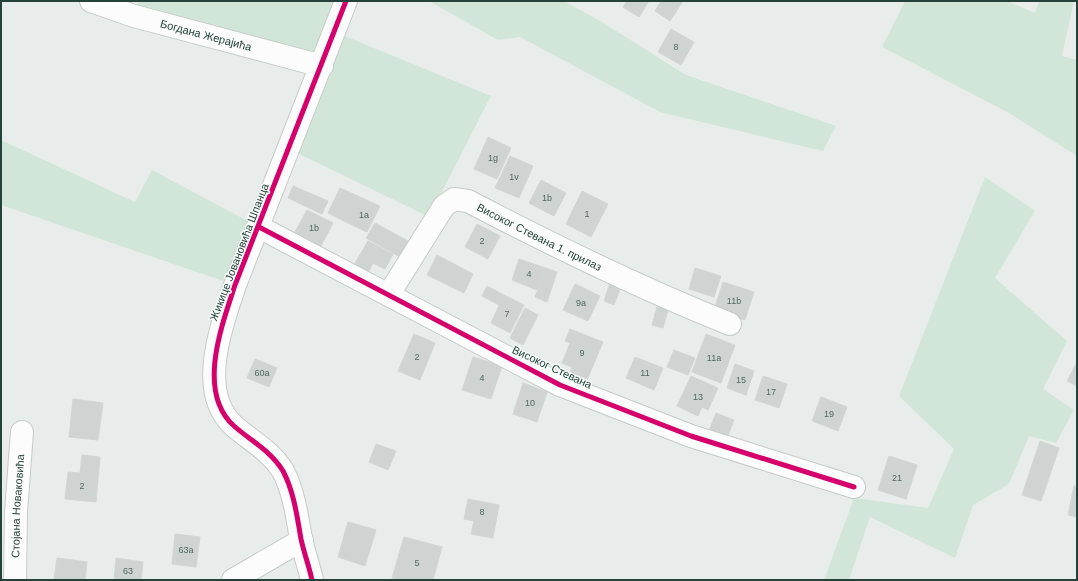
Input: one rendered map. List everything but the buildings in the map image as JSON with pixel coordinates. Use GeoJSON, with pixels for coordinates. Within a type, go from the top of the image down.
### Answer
{"type":"FeatureCollection","features":[{"type":"Feature","properties":{"kind":"street","name":"Богдана Жерајића"},"geometry":{"type":"LineString","coordinates":[[91,1],[134,16],[322,66]]}},
{"type":"Feature","properties":{"kind":"street","name":"Жикице Јовановића Шпанца"},"geometry":{"type":"LineString","coordinates":[[312,580],[292,492],[283,471],[263,448],[226,417],[216,397],[215,359],[221,327],[235,285],[322,66],[346,1]]}},
{"type":"Feature","properties":{"kind":"street","name":"Високог Стевана 1. прилаз"},"geometry":{"type":"LineString","coordinates":[[390,294],[444,206],[454,199],[468,201],[567,252],[682,305],[730,324]]}},
{"type":"Feature","properties":{"kind":"street","name":"Високог Стевана"},"geometry":{"type":"LineString","coordinates":[[259,227],[390,294],[560,385],[691,436],[854,487]]}},
{"type":"Feature","properties":{"kind":"street","name":"Стојана Новаковића"},"geometry":{"type":"LineString","coordinates":[[15,580],[16,512],[22,432]]}},
{"type":"Feature","properties":{"kind":"street"},"geometry":{"type":"LineString","coordinates":[[233,580],[302,540]]}},
{"type":"Feature","properties":{"kind":"green space"},"geometry":{"type":"Polygon","coordinates":[[[139,1],[347,1],[335,32],[491,96],[429,217],[289,149],[321,66],[134,16],[139,1]]]}},
{"type":"Feature","properties":{"kind":"green space"},"geometry":{"type":"Polygon","coordinates":[[[429,1],[564,1],[602,22],[686,75],[836,126],[823,151],[660,112],[520,37],[498,40],[429,1]]]}},
{"type":"Feature","properties":{"kind":"green space"},"geometry":{"type":"Polygon","coordinates":[[[905,1],[1007,1],[1035,13],[1039,1],[1074,1],[1062,56],[1077,60],[1077,156],[1009,113],[882,47],[905,1]]]}},
{"type":"Feature","properties":{"kind":"green space"},"geometry":{"type":"Polygon","coordinates":[[[1,140],[135,202],[152,170],[259,227],[235,285],[1,205],[1,140]]]}},
{"type":"Feature","properties":{"kind":"green space"},"geometry":{"type":"Polygon","coordinates":[[[985,177],[1035,211],[995,278],[1067,341],[1043,389],[1074,410],[1056,443],[1029,436],[1009,484],[973,505],[955,558],[870,517],[849,580],[824,580],[854,498],[928,508],[954,449],[899,396],[985,177]]]}},
{"type":"Feature","properties":{"kind":"cycle path"},"geometry":{"type":"LineString","coordinates":[[312,580],[287,479],[273,458],[234,426],[223,412],[216,395],[214,377],[215,358],[224,319],[235,285],[346,1]]}},
{"type":"Feature","properties":{"kind":"cycle path"},"geometry":{"type":"LineString","coordinates":[[259,227],[560,385],[691,436],[854,487]]}}]}
